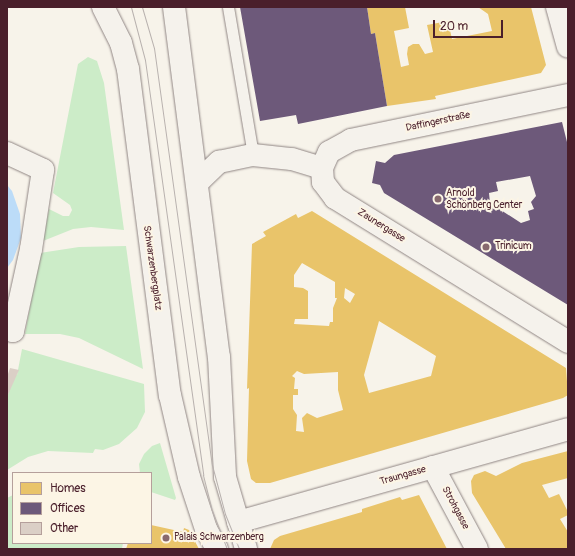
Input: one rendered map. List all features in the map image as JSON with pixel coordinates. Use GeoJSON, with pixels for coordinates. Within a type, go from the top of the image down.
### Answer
{"type":"FeatureCollection","features":[{"type":"Feature","properties":{"kind":"street","name":"Schwarzenbergplatz"},"geometry":{"type":"LineString","coordinates":[[103,7],[118,36],[128,69],[170,395],[189,477],[206,529],[217,549]]}},
{"type":"Feature","properties":{"kind":"street"},"geometry":{"type":"LineString","coordinates":[[174,7],[198,181],[202,227],[219,357],[225,477],[246,549]]}},
{"type":"Feature","properties":{"kind":"street"},"geometry":{"type":"LineString","coordinates":[[557,7],[568,47]]}},
{"type":"Feature","properties":{"kind":"street","name":"Daffingerstraße"},"geometry":{"type":"LineString","coordinates":[[322,168],[329,152],[351,140],[568,95]]}},
{"type":"Feature","properties":{"kind":"street"},"geometry":{"type":"LineString","coordinates":[[7,153],[43,170],[31,249],[13,331],[7,329]]}},
{"type":"Feature","properties":{"kind":"street"},"geometry":{"type":"LineString","coordinates":[[198,181],[220,162],[253,155],[292,159],[322,168]]}},
{"type":"Feature","properties":{"kind":"street","name":"Zaunergasse"},"geometry":{"type":"LineString","coordinates":[[322,168],[323,182],[335,198],[568,342]]}},
{"type":"Feature","properties":{"kind":"street","name":"Traungasse"},"geometry":{"type":"LineString","coordinates":[[238,522],[568,429]]}},
{"type":"Feature","properties":{"kind":"street","name":"Strohgasse"},"geometry":{"type":"LineString","coordinates":[[434,467],[477,549]]}},
{"type":"Feature","properties":{"kind":"lane"},"geometry":{"type":"LineString","coordinates":[[228,7],[253,155]]}},
{"type":"Feature","properties":{"kind":"green space"},"geometry":{"type":"Polygon","coordinates":[[[88,57],[97,61],[104,83],[124,230],[91,227],[73,229],[43,241],[49,209],[63,216],[69,216],[72,210],[70,205],[53,193],[78,64],[88,57]]]}},
{"type":"Feature","properties":{"kind":"green space"},"geometry":{"type":"Polygon","coordinates":[[[126,246],[143,369],[79,338],[60,334],[25,334],[40,253],[79,247],[126,246]]]}},
{"type":"Feature","properties":{"kind":"green space"},"geometry":{"type":"Polygon","coordinates":[[[22,349],[144,384],[145,412],[137,428],[119,444],[103,450],[95,449],[93,453],[48,451],[28,457],[7,470],[7,397],[15,375],[17,375],[22,349]]]}},
{"type":"Feature","properties":{"kind":"green space"},"geometry":{"type":"Polygon","coordinates":[[[160,443],[176,498],[175,500],[152,492],[152,472],[140,472],[139,464],[144,454],[152,446],[160,443]]]}},
{"type":"Feature","properties":{"kind":"green space"},"geometry":{"type":"Polygon","coordinates":[[[12,496],[12,544],[123,544],[122,549],[7,549],[7,498],[12,496]]]}},
{"type":"Feature","properties":{"kind":"water"},"geometry":{"type":"Polygon","coordinates":[[[7,185],[12,191],[20,214],[21,238],[13,260],[7,268],[7,185]]]}},
{"type":"Feature","properties":{"kind":"building: Homes"},"geometry":{"type":"Polygon","coordinates":[[[367,7],[405,7],[409,28],[394,31],[401,67],[409,65],[407,54],[408,47],[413,44],[419,44],[425,54],[433,52],[427,25],[448,21],[452,39],[492,31],[488,14],[478,7],[531,7],[546,65],[541,73],[435,96],[436,99],[387,106],[375,33],[371,34],[367,7]]]}},
{"type":"Feature","properties":{"kind":"building: Homes"},"geometry":{"type":"Polygon","coordinates":[[[312,211],[566,368],[568,395],[563,398],[270,483],[256,483],[251,479],[247,461],[249,388],[247,389],[252,244],[266,236],[263,232],[296,214],[298,218],[312,211]],[[302,263],[294,275],[294,287],[303,288],[308,291],[308,319],[295,319],[294,324],[329,326],[330,322],[333,322],[333,308],[337,298],[335,298],[335,282],[302,263]],[[345,288],[344,298],[350,303],[355,294],[345,288]],[[379,321],[364,375],[369,393],[431,376],[436,356],[379,321]],[[297,371],[292,376],[295,378],[294,389],[298,389],[298,395],[293,395],[293,409],[297,415],[296,431],[304,432],[302,418],[307,413],[317,418],[343,410],[338,390],[338,372],[304,374],[297,371]]]}},
{"type":"Feature","properties":{"kind":"building: Homes"},"geometry":{"type":"Polygon","coordinates":[[[568,451],[568,478],[542,485],[549,498],[559,494],[568,512],[568,515],[560,519],[568,532],[568,549],[506,549],[472,493],[471,481],[474,475],[485,471],[496,476],[522,463],[568,451]]]}},
{"type":"Feature","properties":{"kind":"building: Homes"},"geometry":{"type":"Polygon","coordinates":[[[419,495],[447,549],[270,549],[274,540],[280,536],[362,512],[362,509],[400,497],[402,500],[419,495]]]}},
{"type":"Feature","properties":{"kind":"building: Homes","name":"Palais Schwarzenberg"},"geometry":{"type":"Polygon","coordinates":[[[152,525],[183,532],[184,528],[189,530],[199,549],[126,549],[128,544],[152,544],[152,525]]]}},
{"type":"Feature","properties":{"kind":"building: Offices"},"geometry":{"type":"Polygon","coordinates":[[[240,7],[367,7],[371,34],[375,33],[387,106],[298,124],[296,115],[260,121],[240,7]]]}},
{"type":"Feature","properties":{"kind":"building: Offices"},"geometry":{"type":"Polygon","coordinates":[[[562,122],[568,146],[568,305],[384,193],[380,185],[372,183],[376,161],[385,163],[394,155],[562,122]],[[530,176],[496,182],[498,191],[489,193],[490,203],[521,223],[530,220],[528,211],[534,209],[531,202],[536,196],[530,176]]]}},
{"type":"Feature","properties":{"kind":"building: Other"},"geometry":{"type":"Polygon","coordinates":[[[10,368],[19,370],[7,397],[7,377],[10,368]]]}},
{"type":"Feature","properties":{"kind":"tram line"},"geometry":{"type":"LineString","coordinates":[[131,7],[145,60],[203,475],[211,508],[227,549]]}},
{"type":"Feature","properties":{"kind":"tram line"},"geometry":{"type":"LineString","coordinates":[[142,7],[154,48],[212,465],[225,514],[239,549]]}},
{"type":"Feature","properties":{"kind":"place","name":"Arnold Schönberg Center"},"geometry":{"type":"Point","coordinates":[438,199]}},
{"type":"Feature","properties":{"kind":"place","name":"Trinicum"},"geometry":{"type":"Point","coordinates":[486,247]}},
{"type":"Feature","properties":{"kind":"place","name":"Palais Schwarzenberg"},"geometry":{"type":"Point","coordinates":[166,538]}}]}
